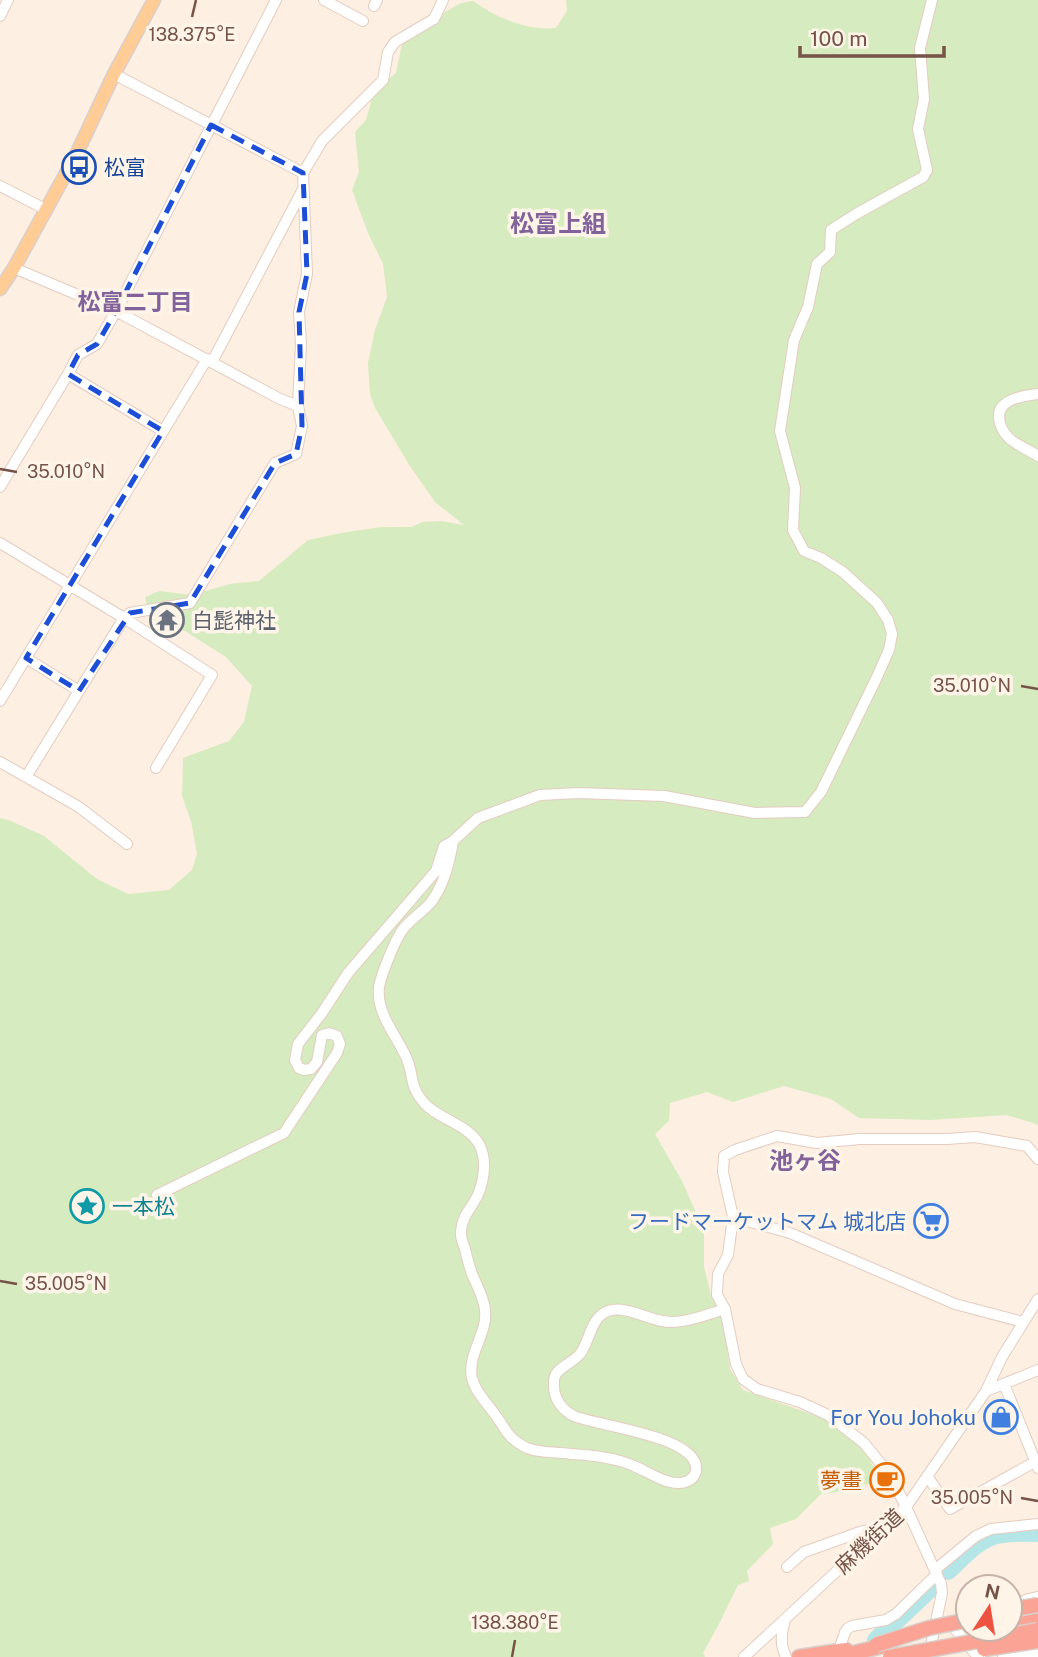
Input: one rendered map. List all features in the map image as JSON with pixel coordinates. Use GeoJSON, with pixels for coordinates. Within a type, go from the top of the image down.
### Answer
{"type":"FeatureCollection","features":[{"type":"Feature","properties":{"kind":"highway"},"geometry":{"type":"LineString","coordinates":[[880,1651],[929,1628],[954,1623]]}},
{"type":"Feature","properties":{"kind":"highway"},"geometry":{"type":"LineString","coordinates":[[891,1650],[934,1633],[954,1630]]}},
{"type":"Feature","properties":{"kind":"highway"},"geometry":{"type":"LineString","coordinates":[[799,1657],[880,1651],[954,1631]]}},
{"type":"Feature","properties":{"kind":"highway"},"geometry":{"type":"LineString","coordinates":[[839,1651],[891,1650],[1038,1631]]}},
{"type":"Feature","properties":{"kind":"highway"},"geometry":{"type":"LineString","coordinates":[[932,1655],[968,1644],[1038,1631]]}},
{"type":"Feature","properties":{"kind":"highway"},"geometry":{"type":"LineString","coordinates":[[900,1657],[1038,1641]]}},
{"type":"Feature","properties":{"kind":"main road"},"geometry":{"type":"LineString","coordinates":[[0,289],[76,155],[114,74],[154,0]]}},
{"type":"Feature","properties":{"kind":"street"},"geometry":{"type":"LineString","coordinates":[[0,16],[8,0]]}},
{"type":"Feature","properties":{"kind":"street"},"geometry":{"type":"LineString","coordinates":[[0,487],[78,355],[97,344],[116,311],[276,0]]}},
{"type":"Feature","properties":{"kind":"street"},"geometry":{"type":"LineString","coordinates":[[324,0],[363,21]]}},
{"type":"Feature","properties":{"kind":"street"},"geometry":{"type":"LineString","coordinates":[[26,777],[124,618],[141,610],[190,603],[275,463],[296,454],[302,426],[299,406],[299,312],[307,274],[303,173],[322,141],[383,80],[388,52],[395,42],[433,19],[443,0]]}},
{"type":"Feature","properties":{"kind":"street"},"geometry":{"type":"LineString","coordinates":[[157,1195],[284,1133],[337,1053],[340,1044],[337,1036],[329,1033],[322,1035],[317,1062],[311,1069],[304,1070],[299,1068],[295,1060],[298,1044],[348,973],[436,872],[444,846],[478,818],[540,795],[578,793],[663,796],[755,813],[805,812],[821,792],[889,650],[892,634],[888,620],[877,603],[843,572],[804,551],[793,530],[795,488],[780,431],[794,340],[808,307],[817,264],[830,251],[831,230],[923,177],[927,170],[918,129],[924,99],[920,48],[932,0]]}},
{"type":"Feature","properties":{"kind":"street"},"geometry":{"type":"LineString","coordinates":[[114,74],[303,173]]}},
{"type":"Feature","properties":{"kind":"street"},"geometry":{"type":"LineString","coordinates":[[0,186],[45,209]]}},
{"type":"Feature","properties":{"kind":"street"},"geometry":{"type":"LineString","coordinates":[[0,701],[163,431],[209,360],[303,189]]}},
{"type":"Feature","properties":{"kind":"street"},"geometry":{"type":"LineString","coordinates":[[14,268],[116,311],[299,406]]}},
{"type":"Feature","properties":{"kind":"street"},"geometry":{"type":"LineString","coordinates":[[68,374],[163,431]]}},
{"type":"Feature","properties":{"kind":"street"},"geometry":{"type":"LineString","coordinates":[[1038,394],[1021,396],[1004,404],[998,416],[1001,427],[1009,438],[1038,456]]}},
{"type":"Feature","properties":{"kind":"street"},"geometry":{"type":"LineString","coordinates":[[0,543],[212,675],[156,768]]}},
{"type":"Feature","properties":{"kind":"street"},"geometry":{"type":"LineString","coordinates":[[26,657],[79,691]]}},
{"type":"Feature","properties":{"kind":"street"},"geometry":{"type":"LineString","coordinates":[[0,762],[79,807],[127,844]]}},
{"type":"Feature","properties":{"kind":"street"},"geometry":{"type":"LineString","coordinates":[[453,841],[442,882],[431,902],[402,930],[382,974],[379,988],[380,1005],[407,1059],[414,1090],[427,1107],[471,1135],[480,1146],[483,1157],[482,1180],[475,1201],[464,1216],[460,1234],[486,1312],[471,1371],[478,1391],[512,1438],[527,1448],[611,1460],[634,1466],[654,1477],[678,1483],[688,1482],[696,1469],[693,1458],[683,1450],[648,1433],[573,1415],[561,1406],[554,1395],[554,1377],[582,1352],[597,1318],[607,1311],[619,1309],[664,1322],[685,1321],[725,1309]]}},
{"type":"Feature","properties":{"kind":"street"},"geometry":{"type":"LineString","coordinates":[[932,1655],[942,1592],[936,1572],[890,1475],[864,1443],[828,1415],[800,1402],[757,1389],[743,1379],[736,1364],[725,1309],[717,1295],[718,1274],[728,1255],[733,1217],[723,1172],[724,1156],[777,1136],[817,1143],[860,1139],[975,1137],[1027,1146],[1038,1159]]}},
{"type":"Feature","properties":{"kind":"street"},"geometry":{"type":"LineString","coordinates":[[733,1217],[790,1233],[955,1304],[1023,1322]]}},
{"type":"Feature","properties":{"kind":"street","name":"麻機街道"},"geometry":{"type":"LineString","coordinates":[[744,1657],[906,1507],[986,1391],[1002,1357],[1038,1300]]}},
{"type":"Feature","properties":{"kind":"street"},"geometry":{"type":"LineString","coordinates":[[986,1391],[1038,1370]]}},
{"type":"Feature","properties":{"kind":"street"},"geometry":{"type":"LineString","coordinates":[[927,1476],[950,1509],[1037,1463],[1004,1384]]}},
{"type":"Feature","properties":{"kind":"street"},"geometry":{"type":"LineString","coordinates":[[839,1651],[848,1628],[890,1618],[896,1614],[936,1572],[976,1536],[991,1529],[1038,1524]]}},
{"type":"Feature","properties":{"kind":"street"},"geometry":{"type":"LineString","coordinates":[[787,1567],[804,1552],[860,1532],[885,1527]]}},
{"type":"Feature","properties":{"kind":"street"},"geometry":{"type":"LineString","coordinates":[[785,1619],[781,1642],[786,1657]]}},
{"type":"Feature","properties":{"kind":"street"},"geometry":{"type":"LineString","coordinates":[[968,1644],[978,1657]]}},
{"type":"Feature","properties":{"kind":"street"},"geometry":{"type":"LineString","coordinates":[[880,1651],[891,1650]]}},
{"type":"Feature","properties":{"kind":"street"},"geometry":{"type":"LineString","coordinates":[[1003,1657],[1038,1652]]}},
{"type":"Feature","properties":{"kind":"highlighted area"},"geometry":{"type":"Polygon","coordinates":[[[211,125],[303,173],[307,274],[299,312],[302,426],[296,454],[275,463],[190,603],[130,613],[79,691],[26,658],[163,431],[68,374],[78,355],[97,344],[116,311],[211,125]]]}},
{"type":"Feature","properties":{"kind":"green space"},"geometry":{"type":"Polygon","coordinates":[[[566,0],[1038,0],[1038,1126],[1007,1115],[931,1120],[859,1118],[831,1099],[784,1086],[733,1102],[707,1092],[670,1103],[669,1121],[655,1134],[682,1181],[704,1231],[704,1267],[711,1295],[723,1321],[730,1369],[743,1390],[843,1427],[869,1455],[871,1463],[884,1480],[845,1491],[821,1494],[796,1519],[770,1528],[773,1544],[747,1571],[749,1581],[738,1585],[703,1653],[705,1657],[0,1657],[0,818],[44,836],[97,879],[128,894],[169,890],[192,870],[197,854],[191,821],[182,796],[183,758],[229,741],[244,722],[252,686],[226,657],[147,607],[145,597],[159,591],[192,595],[230,584],[259,581],[308,540],[381,527],[412,527],[422,522],[441,521],[464,525],[435,502],[375,408],[370,394],[368,363],[375,330],[387,297],[383,264],[352,190],[359,172],[355,132],[366,120],[374,91],[396,73],[402,44],[411,31],[461,3],[473,1],[513,22],[556,28],[567,11],[566,0]]]}},
{"type":"Feature","properties":{"kind":"waterway"},"geometry":{"type":"LineString","coordinates":[[948,1571],[987,1538],[1007,1533],[1038,1533]]}},
{"type":"Feature","properties":{"kind":"waterway"},"geometry":{"type":"LineString","coordinates":[[876,1640],[928,1591]]}},
{"type":"Feature","properties":{"kind":"place","name":"松富"},"geometry":{"type":"Point","coordinates":[79,167]}},
{"type":"Feature","properties":{"kind":"place","name":"白髭神社"},"geometry":{"type":"Point","coordinates":[167,620]}},
{"type":"Feature","properties":{"kind":"place","name":"一本松"},"geometry":{"type":"Point","coordinates":[87,1206]}},
{"type":"Feature","properties":{"kind":"place","name":"フードマーケットマム 城北店"},"geometry":{"type":"Point","coordinates":[931,1221]}},
{"type":"Feature","properties":{"kind":"place","name":"For You Johoku"},"geometry":{"type":"Point","coordinates":[1001,1417]}},
{"type":"Feature","properties":{"kind":"place","name":"夢畫"},"geometry":{"type":"Point","coordinates":[887,1480]}},
{"type":"Feature","properties":{"kind":"district","name":"松富上組"},"geometry":{"type":"Point","coordinates":[558,223]}},
{"type":"Feature","properties":{"kind":"district","name":"松富二丁目"},"geometry":{"type":"Point","coordinates":[135,301]}},
{"type":"Feature","properties":{"kind":"district","name":"池ヶ谷"},"geometry":{"type":"Point","coordinates":[805,1160]}}]}
